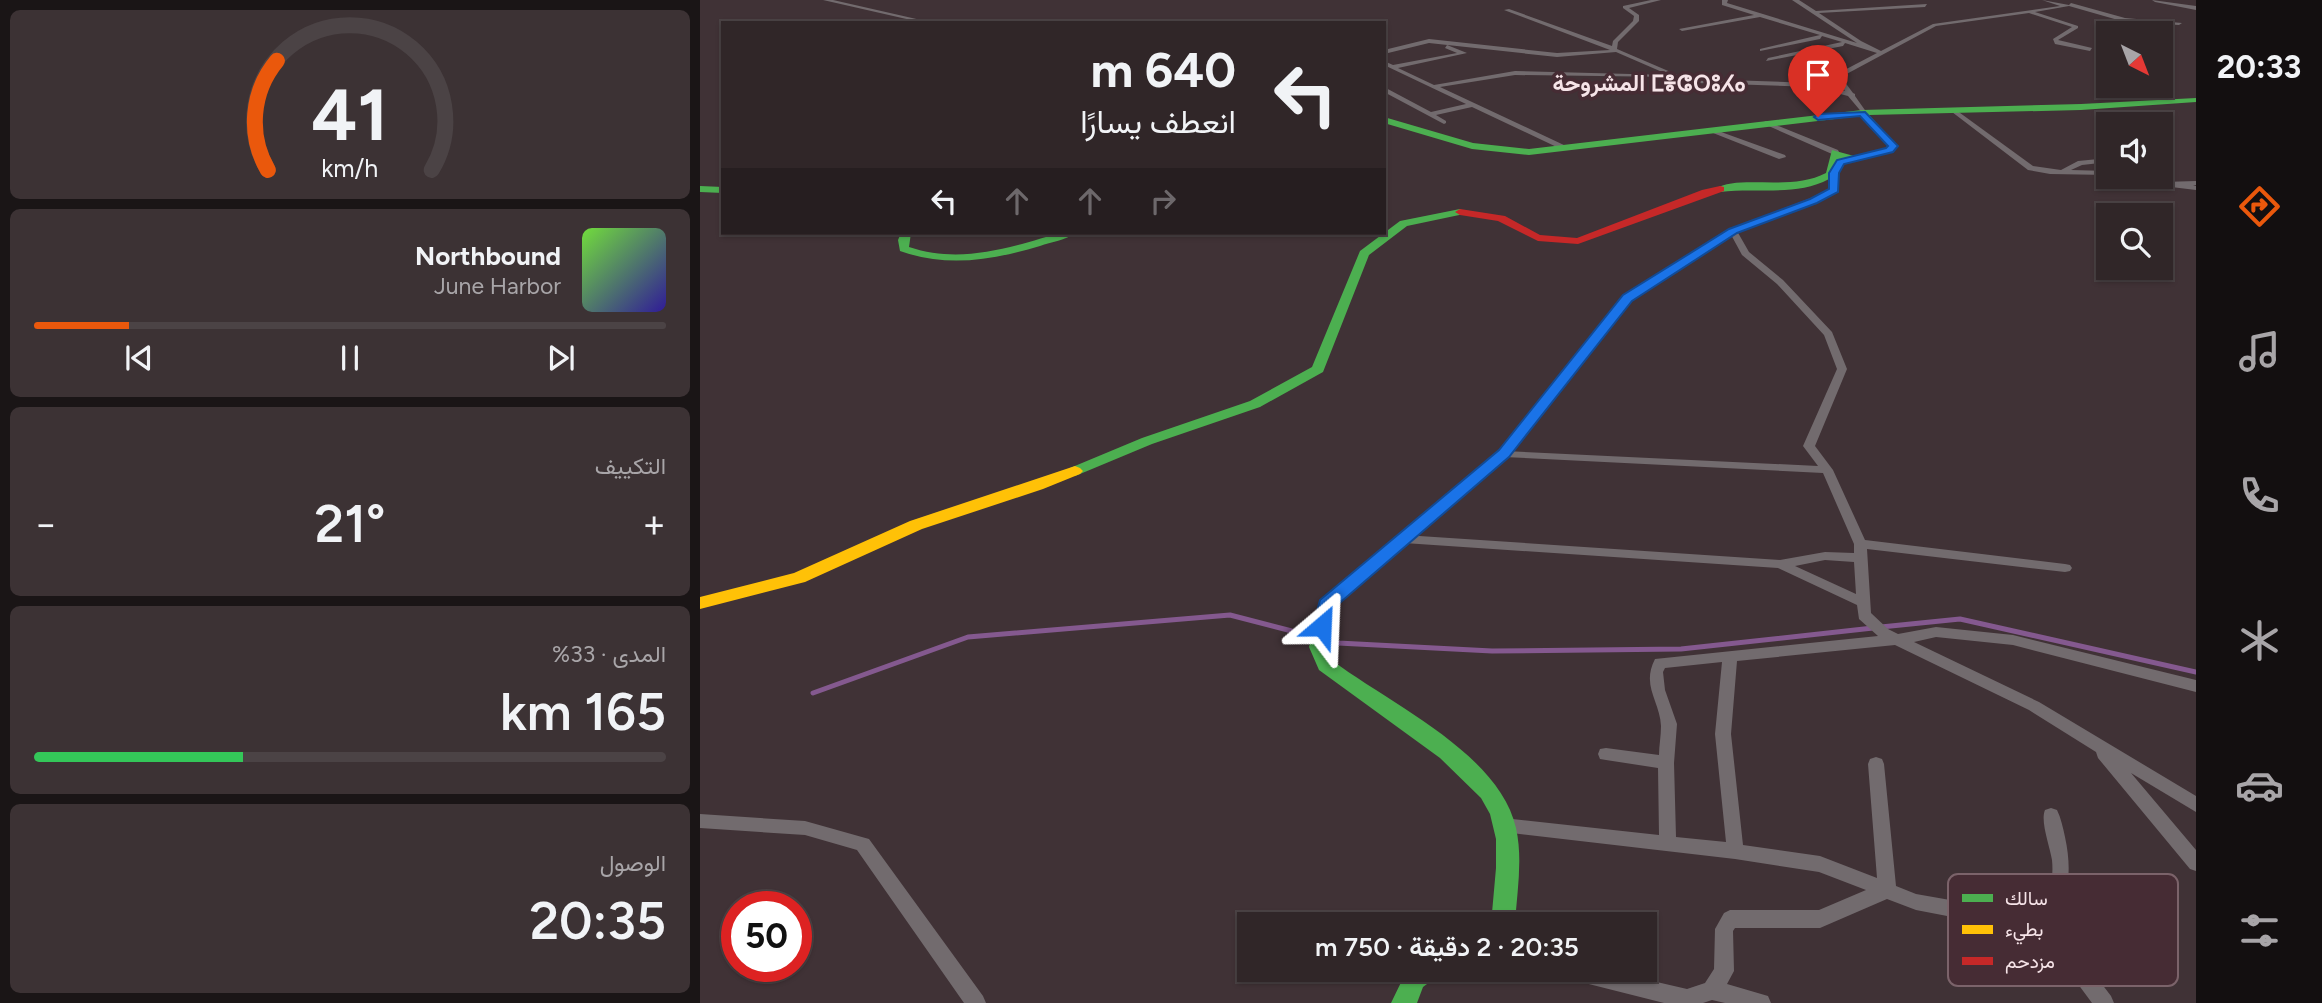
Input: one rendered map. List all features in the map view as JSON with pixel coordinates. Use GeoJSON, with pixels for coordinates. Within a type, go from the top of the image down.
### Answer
{"type":"FeatureCollection","features":[{"type":"Feature","properties":{"kind":"main road"},"geometry":{"type":"LineString","coordinates":[[1386,121],[1488,149],[1529,152],[1863,113],[2196,100]]}},
{"type":"Feature","properties":{"kind":"main road"},"geometry":{"type":"LineString","coordinates":[[1503,912],[1503,825],[1499,809],[1484,786],[1459,763],[1336,675],[1326,664],[1318,647],[1326,605],[1504,454],[1627,298],[1733,231],[1814,201],[1834,190],[1834,173],[1840,162],[1889,150],[1893,146],[1863,113]]}},
{"type":"Feature","properties":{"kind":"main road"},"geometry":{"type":"LineString","coordinates":[[700,603],[799,578],[916,525],[1038,486],[1147,441],[1255,404],[1318,369],[1364,253],[1404,223],[1458,212],[1501,218],[1538,238],[1578,241],[1686,198],[1716,190],[1736,186],[1802,187],[1816,184],[1831,174],[1835,152],[1852,158]]}},
{"type":"Feature","properties":{"kind":"main road"},"geometry":{"type":"LineString","coordinates":[[700,189],[721,190]]}},
{"type":"Feature","properties":{"kind":"main road"},"geometry":{"type":"LineString","coordinates":[[905,235],[904,249],[914,256],[949,259],[979,256],[1062,235]]}},
{"type":"Feature","properties":{"kind":"main road"},"geometry":{"type":"LineString","coordinates":[[1404,1003],[1412,982]]}},
{"type":"Feature","properties":{"kind":"street"},"geometry":{"type":"LineString","coordinates":[[826,0],[923,21]]}},
{"type":"Feature","properties":{"kind":"street"},"geometry":{"type":"LineString","coordinates":[[1614,51],[1615,42],[1636,21],[1637,16],[1625,7],[1658,0]]}},
{"type":"Feature","properties":{"kind":"street"},"geometry":{"type":"LineString","coordinates":[[1725,0],[1724,4],[1758,16],[1882,53]]}},
{"type":"Feature","properties":{"kind":"street"},"geometry":{"type":"LineString","coordinates":[[1795,0],[1801,0]]}},
{"type":"Feature","properties":{"kind":"street"},"geometry":{"type":"LineString","coordinates":[[1795,0],[1817,12],[1862,46],[1882,53]]}},
{"type":"Feature","properties":{"kind":"street"},"geometry":{"type":"LineString","coordinates":[[2045,0],[2125,20],[2179,23]]}},
{"type":"Feature","properties":{"kind":"street"},"geometry":{"type":"LineString","coordinates":[[1863,113],[1853,95],[1837,76],[1935,24],[2069,6],[2078,3],[2077,0]]}},
{"type":"Feature","properties":{"kind":"street"},"geometry":{"type":"LineString","coordinates":[[2155,0],[2196,8]]}},
{"type":"Feature","properties":{"kind":"street"},"geometry":{"type":"LineString","coordinates":[[1817,12],[1925,5]]}},
{"type":"Feature","properties":{"kind":"street"},"geometry":{"type":"LineString","coordinates":[[1507,10],[1588,38],[1678,77],[1697,81],[1813,85],[1853,95]]}},
{"type":"Feature","properties":{"kind":"street"},"geometry":{"type":"LineString","coordinates":[[2028,12],[2076,27],[2055,40],[2057,43],[2090,48]]}},
{"type":"Feature","properties":{"kind":"street"},"geometry":{"type":"LineString","coordinates":[[1682,29],[1758,16]]}},
{"type":"Feature","properties":{"kind":"street"},"geometry":{"type":"LineString","coordinates":[[1762,50],[1823,37]]}},
{"type":"Feature","properties":{"kind":"street"},"geometry":{"type":"LineString","coordinates":[[1386,52],[1429,41],[1557,55],[1614,51]]}},
{"type":"Feature","properties":{"kind":"street"},"geometry":{"type":"LineString","coordinates":[[1392,67],[1464,53],[1429,41]]}},
{"type":"Feature","properties":{"kind":"street"},"geometry":{"type":"LineString","coordinates":[[1768,61],[1846,43]]}},
{"type":"Feature","properties":{"kind":"street"},"geometry":{"type":"LineString","coordinates":[[1386,64],[1563,148]]}},
{"type":"Feature","properties":{"kind":"street"},"geometry":{"type":"LineString","coordinates":[[1431,87],[1515,73],[1678,77]]}},
{"type":"Feature","properties":{"kind":"street"},"geometry":{"type":"LineString","coordinates":[[1386,90],[1444,122]]}},
{"type":"Feature","properties":{"kind":"street"},"geometry":{"type":"LineString","coordinates":[[1431,114],[1472,106]]}},
{"type":"Feature","properties":{"kind":"street"},"geometry":{"type":"LineString","coordinates":[[1954,111],[2031,168],[2096,173]]}},
{"type":"Feature","properties":{"kind":"street"},"geometry":{"type":"LineString","coordinates":[[1766,123],[1835,152]]}},
{"type":"Feature","properties":{"kind":"street"},"geometry":{"type":"LineString","coordinates":[[1710,130],[1782,157]]}},
{"type":"Feature","properties":{"kind":"street"},"geometry":{"type":"LineString","coordinates":[[2062,172],[2081,163],[2096,161]]}},
{"type":"Feature","properties":{"kind":"street"},"geometry":{"type":"LineString","coordinates":[[2173,179],[2196,183]]}},
{"type":"Feature","properties":{"kind":"street"},"geometry":{"type":"LineString","coordinates":[[1733,231],[1745,253],[1780,282],[1829,334],[1842,369],[1810,446],[1827,470],[1860,551],[1863,608]]}},
{"type":"Feature","properties":{"kind":"street"},"geometry":{"type":"LineString","coordinates":[[1504,454],[1827,470]]}},
{"type":"Feature","properties":{"kind":"street"},"geometry":{"type":"LineString","coordinates":[[1404,539],[1780,564],[1860,551],[2065,568]]}},
{"type":"Feature","properties":{"kind":"street"},"geometry":{"type":"LineString","coordinates":[[1780,564],[1863,608],[1889,636],[2034,706],[2196,805]]}},
{"type":"Feature","properties":{"kind":"street"},"geometry":{"type":"LineString","coordinates":[[1668,844],[1666,763],[1669,724],[1658,690],[1656,672],[1660,663],[1936,632],[2013,640],[2196,686]]}},
{"type":"Feature","properties":{"kind":"street"},"geometry":{"type":"LineString","coordinates":[[1730,656],[1723,734],[1735,851]]}},
{"type":"Feature","properties":{"kind":"street"},"geometry":{"type":"LineString","coordinates":[[2098,746],[2196,863]]}},
{"type":"Feature","properties":{"kind":"street"},"geometry":{"type":"LineString","coordinates":[[1606,754],[1666,763]]}},
{"type":"Feature","properties":{"kind":"street"},"geometry":{"type":"LineString","coordinates":[[1876,764],[1887,890]]}},
{"type":"Feature","properties":{"kind":"street"},"geometry":{"type":"LineString","coordinates":[[2051,815],[2061,856],[2061,874]]}},
{"type":"Feature","properties":{"kind":"street"},"geometry":{"type":"LineString","coordinates":[[700,821],[805,828],[863,844],[976,1003]]}},
{"type":"Feature","properties":{"kind":"street"},"geometry":{"type":"LineString","coordinates":[[1503,825],[1735,851],[1820,864],[1916,902],[1948,908]]}},
{"type":"Feature","properties":{"kind":"street"},"geometry":{"type":"LineString","coordinates":[[1712,990],[1724,971],[1724,929],[1730,919],[1820,919],[1887,890]]}},
{"type":"Feature","properties":{"kind":"street"},"geometry":{"type":"LineString","coordinates":[[1617,982],[1687,999],[1712,990],[1761,1003]]}},
{"type":"Feature","properties":{"kind":"street"},"geometry":{"type":"LineString","coordinates":[[2091,986],[2104,1003]]}},
{"type":"Feature","properties":{"kind":"waterway"},"geometry":{"type":"LineString","coordinates":[[813,693],[968,637],[1230,615],[1315,637]]}},
{"type":"Feature","properties":{"kind":"waterway"},"geometry":{"type":"LineString","coordinates":[[1881,627],[1960,619],[2196,672]]}},
{"type":"Feature","properties":{"kind":"waterway"},"geometry":{"type":"LineString","coordinates":[[1327,640],[1338,643],[1492,651],[1681,649],[1873,628]]}},
{"type":"Feature","properties":{"kind":"traffic: fast"},"geometry":{"type":"LineString","coordinates":[[1386,121],[1472,146],[1529,152],[1862,113],[2081,107],[2196,100]]}},
{"type":"Feature","properties":{"kind":"traffic: fast"},"geometry":{"type":"LineString","coordinates":[[1820,198],[1834,190],[1834,173],[1840,162],[1889,150],[1893,146],[1862,113]]}},
{"type":"Feature","properties":{"kind":"traffic: fast"},"geometry":{"type":"LineString","coordinates":[[1720,189],[1805,185],[1831,174],[1835,152],[1852,158]]}},
{"type":"Feature","properties":{"kind":"traffic: fast"},"geometry":{"type":"LineString","coordinates":[[700,189],[721,190]]}},
{"type":"Feature","properties":{"kind":"traffic: fast"},"geometry":{"type":"LineString","coordinates":[[1075,471],[1147,441],[1255,404],[1318,369],[1364,253],[1404,223],[1460,212]]}},
{"type":"Feature","properties":{"kind":"traffic: fast"},"geometry":{"type":"LineString","coordinates":[[905,235],[904,249],[945,259],[987,256],[1063,235]]}},
{"type":"Feature","properties":{"kind":"traffic: fast"},"geometry":{"type":"LineString","coordinates":[[1504,912],[1508,868],[1507,839],[1500,812],[1488,792],[1470,771],[1448,752],[1326,665],[1318,647],[1326,605],[1504,454],[1562,380]]}},
{"type":"Feature","properties":{"kind":"traffic: fast"},"geometry":{"type":"LineString","coordinates":[[1404,1003],[1413,982]]}},
{"type":"Feature","properties":{"kind":"traffic: slow"},"geometry":{"type":"LineString","coordinates":[[700,603],[799,578],[916,525],[1038,486],[1075,471]]}},
{"type":"Feature","properties":{"kind":"traffic: jam"},"geometry":{"type":"LineString","coordinates":[[1460,212],[1501,218],[1538,238],[1578,241],[1720,189]]}},
{"type":"Feature","properties":{"kind":"traffic: jam"},"geometry":{"type":"LineString","coordinates":[[1562,380],[1627,298],[1733,231],[1820,198]]}},
{"type":"Feature","properties":{"kind":"district","name":"المشروحة ⵎⴻⵛⵔⵓⵃⴰ"},"geometry":{"type":"Point","coordinates":[1649,83]}},
{"type":"Feature","properties":{"kind":"route"},"geometry":{"type":"LineString","coordinates":[[1322,626],[1326,605],[1504,454],[1627,298],[1733,231],[1814,201],[1834,190],[1834,173],[1840,162],[1889,150],[1893,146],[1862,113],[1818,117]]}}]}
